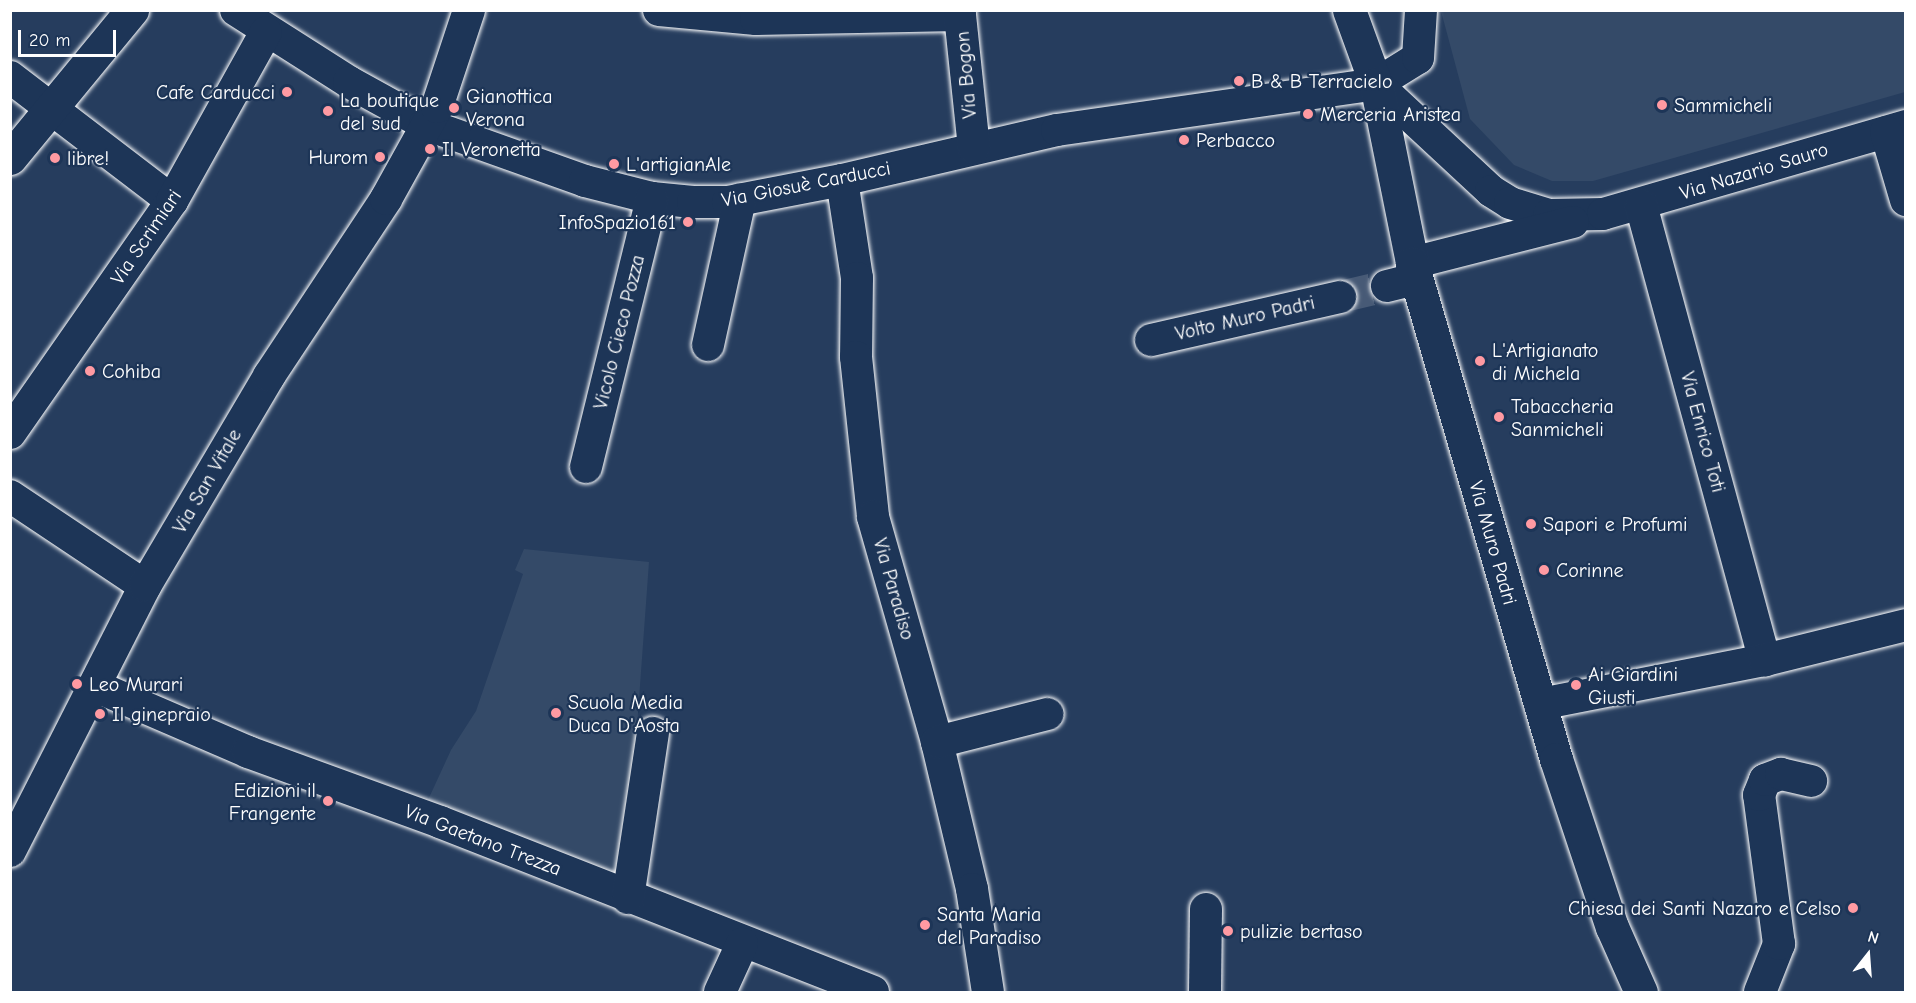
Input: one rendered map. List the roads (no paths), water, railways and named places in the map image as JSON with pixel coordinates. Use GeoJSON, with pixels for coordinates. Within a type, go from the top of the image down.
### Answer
{"type":"FeatureCollection","features":[{"type":"Feature","properties":{"kind":"main road"},"geometry":{"type":"LineString","coordinates":[[10,158],[132,10]]}},
{"type":"Feature","properties":{"kind":"main road","name":"Via Muro Padri"},"geometry":{"type":"LineString","coordinates":[[1349,10],[1376,84],[1405,276],[1612,927],[1641,993]]}},
{"type":"Feature","properties":{"kind":"street","name":"Via Giosuè Carducci"},"geometry":{"type":"LineString","coordinates":[[236,10],[266,32],[425,124],[585,181],[652,198],[693,202],[740,199],[842,180],[974,148],[1200,107],[1376,84]]}},
{"type":"Feature","properties":{"kind":"street","name":"Via San Vitale"},"geometry":{"type":"LineString","coordinates":[[10,851],[145,586],[268,376],[386,199],[425,124],[437,107],[468,10]]}},
{"type":"Feature","properties":{"kind":"street","name":"Via Bogon"},"geometry":{"type":"LineString","coordinates":[[659,10],[756,19],[960,15],[974,148]]}},
{"type":"Feature","properties":{"kind":"street"},"geometry":{"type":"LineString","coordinates":[[1376,84],[1418,58],[1420,10]]}},
{"type":"Feature","properties":{"kind":"street","name":"Via Scrimiari"},"geometry":{"type":"LineString","coordinates":[[10,433],[172,201],[266,32]]}},
{"type":"Feature","properties":{"kind":"street"},"geometry":{"type":"LineString","coordinates":[[10,77],[172,201]]}},
{"type":"Feature","properties":{"kind":"street","name":"Via Nazario Sauro"},"geometry":{"type":"LineString","coordinates":[[1376,84],[1469,171],[1510,203],[1549,215],[1603,214]]}},
{"type":"Feature","properties":{"kind":"street"},"geometry":{"type":"LineString","coordinates":[[1896,129],[1905,200]]}},
{"type":"Feature","properties":{"kind":"street","name":"Via Nazario Sauro"},"geometry":{"type":"LineString","coordinates":[[1405,276],[1603,214],[1641,205],[1896,129]]}},
{"type":"Feature","properties":{"kind":"street","name":"Via Paradiso"},"geometry":{"type":"LineString","coordinates":[[842,180],[857,278],[856,357],[873,517],[938,742],[972,889],[988,993]]}},
{"type":"Feature","properties":{"kind":"street","name":"Vicolo Cieco Pozza"},"geometry":{"type":"LineString","coordinates":[[586,467],[652,198]]}},
{"type":"Feature","properties":{"kind":"street"},"geometry":{"type":"LineString","coordinates":[[708,345],[740,199]]}},
{"type":"Feature","properties":{"kind":"street","name":"Via Enrico Toti"},"geometry":{"type":"LineString","coordinates":[[1641,205],[1764,660]]}},
{"type":"Feature","properties":{"kind":"street","name":"Volto Muro Padri"},"geometry":{"type":"LineString","coordinates":[[1151,340],[1340,297]]}},
{"type":"Feature","properties":{"kind":"street"},"geometry":{"type":"LineString","coordinates":[[10,496],[145,586]]}},
{"type":"Feature","properties":{"kind":"street"},"geometry":{"type":"LineString","coordinates":[[1540,704],[1764,660],[1905,625]]}},
{"type":"Feature","properties":{"kind":"street","name":"Via Gaetano Trezza"},"geometry":{"type":"LineString","coordinates":[[95,686],[248,752],[440,822],[742,944],[873,993]]}},
{"type":"Feature","properties":{"kind":"street"},"geometry":{"type":"LineString","coordinates":[[938,742],[1048,714]]}},
{"type":"Feature","properties":{"kind":"street"},"geometry":{"type":"LineString","coordinates":[[628,898],[653,733]]}},
{"type":"Feature","properties":{"kind":"street"},"geometry":{"type":"LineString","coordinates":[[1760,993],[1779,944],[1759,795],[1765,780],[1781,774],[1811,781]]}},
{"type":"Feature","properties":{"kind":"street"},"geometry":{"type":"LineString","coordinates":[[1204,993],[1206,909]]}},
{"type":"Feature","properties":{"kind":"street"},"geometry":{"type":"LineString","coordinates":[[720,993],[742,944]]}},
{"type":"Feature","properties":{"kind":"tunnel"},"geometry":{"type":"LineString","coordinates":[[1340,297],[1387,286]]}},
{"type":"Feature","properties":{"kind":"place","name":"B & B Terracielo"},"geometry":{"type":"Point","coordinates":[1239,81]}},
{"type":"Feature","properties":{"kind":"place","name":"Cafe Carducci"},"geometry":{"type":"Point","coordinates":[287,92]}},
{"type":"Feature","properties":{"kind":"place","name":"Sammicheli"},"geometry":{"type":"Point","coordinates":[1662,105]}},
{"type":"Feature","properties":{"kind":"place","name":"Gianottica Verona"},"geometry":{"type":"Point","coordinates":[454,108]}},
{"type":"Feature","properties":{"kind":"place","name":"La boutique del sud"},"geometry":{"type":"Point","coordinates":[328,111]}},
{"type":"Feature","properties":{"kind":"place","name":"Merceria Aristea"},"geometry":{"type":"Point","coordinates":[1308,114]}},
{"type":"Feature","properties":{"kind":"place","name":"Perbacco"},"geometry":{"type":"Point","coordinates":[1184,140]}},
{"type":"Feature","properties":{"kind":"place","name":"Il Veronetta"},"geometry":{"type":"Point","coordinates":[430,149]}},
{"type":"Feature","properties":{"kind":"place","name":"Hurom"},"geometry":{"type":"Point","coordinates":[380,157]}},
{"type":"Feature","properties":{"kind":"place","name":"libre!"},"geometry":{"type":"Point","coordinates":[55,158]}},
{"type":"Feature","properties":{"kind":"place","name":"L'artigianAle"},"geometry":{"type":"Point","coordinates":[614,164]}},
{"type":"Feature","properties":{"kind":"place","name":"InfoSpazio161"},"geometry":{"type":"Point","coordinates":[688,222]}},
{"type":"Feature","properties":{"kind":"place","name":"L'Artigianato di Michela"},"geometry":{"type":"Point","coordinates":[1480,361]}},
{"type":"Feature","properties":{"kind":"place","name":"Cohiba"},"geometry":{"type":"Point","coordinates":[90,371]}},
{"type":"Feature","properties":{"kind":"place","name":"Tabaccheria Sanmicheli"},"geometry":{"type":"Point","coordinates":[1499,417]}},
{"type":"Feature","properties":{"kind":"place","name":"Sapori e Profumi"},"geometry":{"type":"Point","coordinates":[1531,524]}},
{"type":"Feature","properties":{"kind":"place","name":"Corinne"},"geometry":{"type":"Point","coordinates":[1544,570]}},
{"type":"Feature","properties":{"kind":"place","name":"Leo Murari"},"geometry":{"type":"Point","coordinates":[77,684]}},
{"type":"Feature","properties":{"kind":"place","name":"Ai Giardini Giusti"},"geometry":{"type":"Point","coordinates":[1576,685]}},
{"type":"Feature","properties":{"kind":"place","name":"Scuola Media Duca D'Aosta"},"geometry":{"type":"Point","coordinates":[556,713]}},
{"type":"Feature","properties":{"kind":"place","name":"Il ginepraio"},"geometry":{"type":"Point","coordinates":[100,714]}},
{"type":"Feature","properties":{"kind":"place","name":"Edizioni il Frangente"},"geometry":{"type":"Point","coordinates":[328,801]}},
{"type":"Feature","properties":{"kind":"place","name":"Chiesa dei Santi Nazaro e Celso"},"geometry":{"type":"Point","coordinates":[1853,908]}},
{"type":"Feature","properties":{"kind":"place","name":"Santa Maria del Paradiso"},"geometry":{"type":"Point","coordinates":[925,925]}},
{"type":"Feature","properties":{"kind":"place","name":"pulizie bertaso"},"geometry":{"type":"Point","coordinates":[1228,931]}}]}
